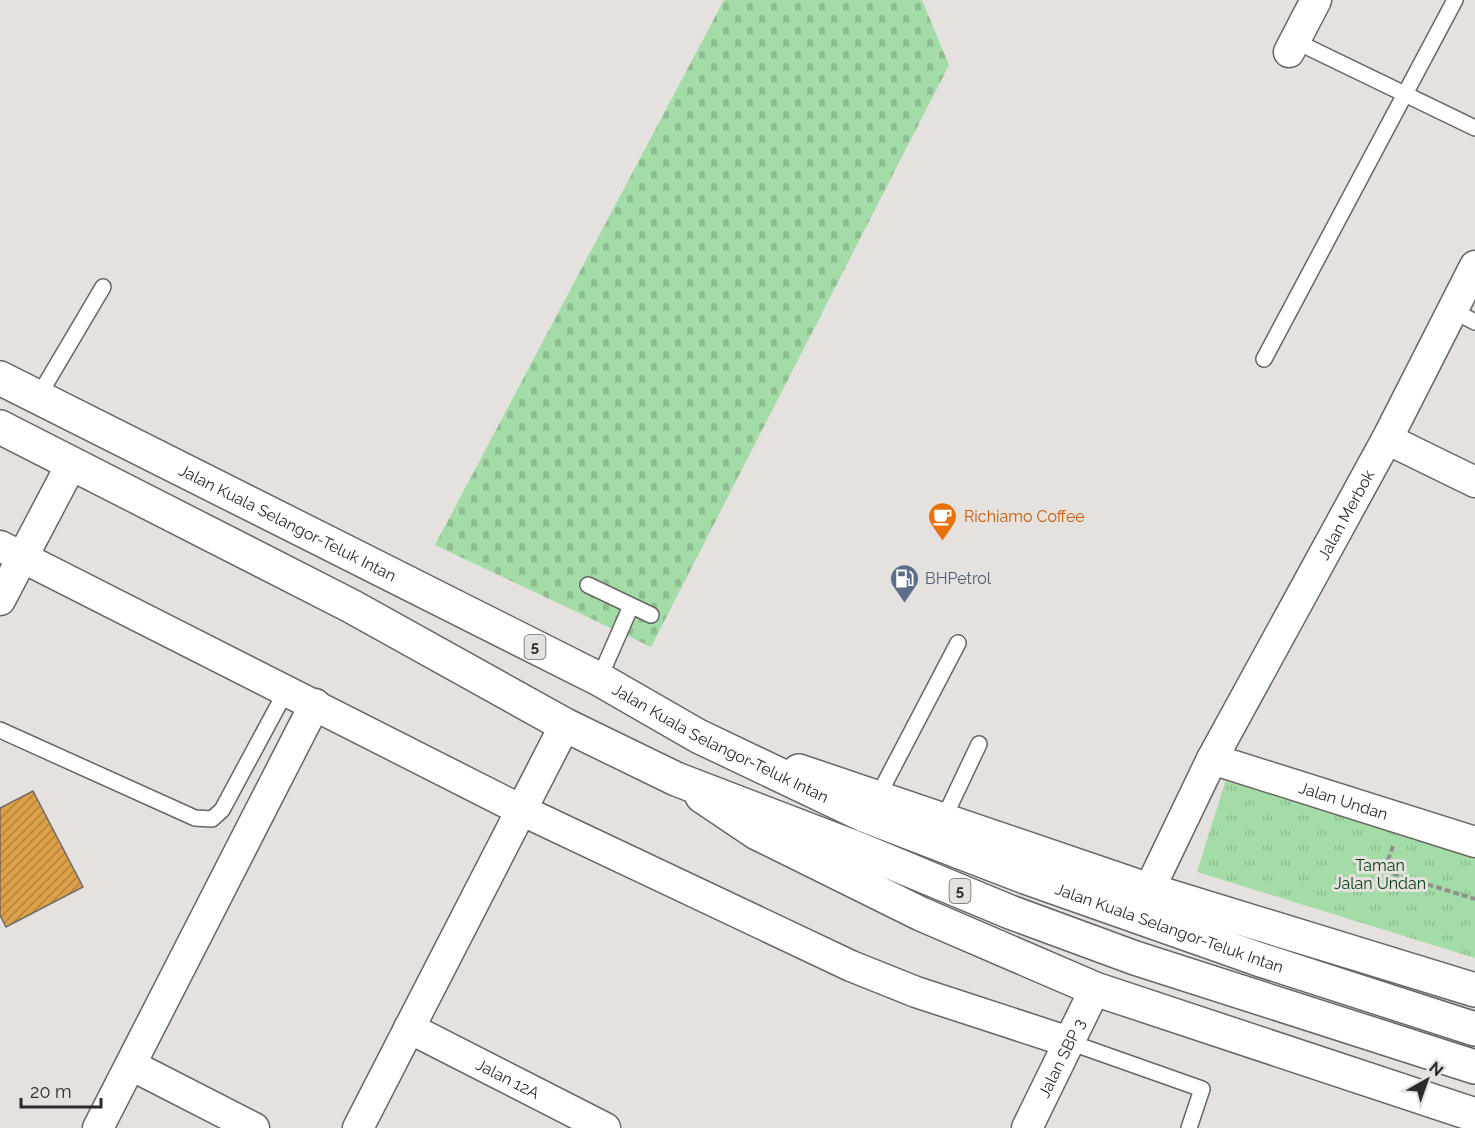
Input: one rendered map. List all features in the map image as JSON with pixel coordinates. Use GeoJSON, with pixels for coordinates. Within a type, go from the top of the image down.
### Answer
{"type":"FeatureCollection","features":[{"type":"Feature","properties":{"kind":"main road","name":"Jalan Kuala Selangor-Teluk Intan"},"geometry":{"type":"LineString","coordinates":[[0,378],[599,679],[698,736],[864,815],[1025,877],[1258,959],[1475,1029]]}},
{"type":"Feature","properties":{"kind":"main road","name":"5"},"geometry":{"type":"LineString","coordinates":[[0,427],[351,606],[565,725],[676,779],[861,850],[1010,912],[1247,995],[1475,1067]]}},
{"type":"Feature","properties":{"kind":"main road"},"geometry":{"type":"LineString","coordinates":[[698,736],[1149,890],[1475,990]]}},
{"type":"Feature","properties":{"kind":"main road"},"geometry":{"type":"LineString","coordinates":[[676,779],[757,833],[921,914],[1095,989],[1475,1115]]}},
{"type":"Feature","properties":{"kind":"street"},"geometry":{"type":"LineString","coordinates":[[1292,46],[1316,0]]}},
{"type":"Feature","properties":{"kind":"street","name":"Jalan Merbok"},"geometry":{"type":"LineString","coordinates":[[1149,890],[1212,759],[1387,439],[1463,316],[1475,266]]}},
{"type":"Feature","properties":{"kind":"street"},"geometry":{"type":"LineString","coordinates":[[1387,439],[1475,482]]}},
{"type":"Feature","properties":{"kind":"street"},"geometry":{"type":"LineString","coordinates":[[0,600],[11,551],[71,465]]}},
{"type":"Feature","properties":{"kind":"street"},"geometry":{"type":"LineString","coordinates":[[11,551],[521,810],[851,966],[916,992],[1069,1042]]}},
{"type":"Feature","properties":{"kind":"street"},"geometry":{"type":"LineString","coordinates":[[98,1128],[315,704]]}},
{"type":"Feature","properties":{"kind":"street"},"geometry":{"type":"LineString","coordinates":[[358,1128],[565,725]]}},
{"type":"Feature","properties":{"kind":"street","name":"Jalan Undan"},"geometry":{"type":"LineString","coordinates":[[1212,759],[1475,842]]}},
{"type":"Feature","properties":{"kind":"street","name":"Jalan SBP 3"},"geometry":{"type":"LineString","coordinates":[[1027,1128],[1095,989]]}},
{"type":"Feature","properties":{"kind":"street","name":"Jalan 12A"},"geometry":{"type":"LineString","coordinates":[[409,1028],[605,1128]]}},
{"type":"Feature","properties":{"kind":"street"},"geometry":{"type":"LineString","coordinates":[[131,1065],[255,1128]]}},
{"type":"Feature","properties":{"kind":"lane"},"geometry":{"type":"LineString","coordinates":[[1264,359],[1455,0]]}},
{"type":"Feature","properties":{"kind":"lane"},"geometry":{"type":"LineString","coordinates":[[1292,46],[1405,94],[1475,128]]}},
{"type":"Feature","properties":{"kind":"lane"},"geometry":{"type":"LineString","coordinates":[[38,398],[103,287]]}},
{"type":"Feature","properties":{"kind":"lane"},"geometry":{"type":"LineString","coordinates":[[588,585],[651,615]]}},
{"type":"Feature","properties":{"kind":"lane"},"geometry":{"type":"LineString","coordinates":[[599,679],[631,606]]}},
{"type":"Feature","properties":{"kind":"lane"},"geometry":{"type":"LineString","coordinates":[[877,798],[958,643]]}},
{"type":"Feature","properties":{"kind":"lane"},"geometry":{"type":"LineString","coordinates":[[0,730],[195,818],[212,819],[222,810],[286,691]]}},
{"type":"Feature","properties":{"kind":"lane"},"geometry":{"type":"LineString","coordinates":[[943,820],[979,744]]}},
{"type":"Feature","properties":{"kind":"lane"},"geometry":{"type":"LineString","coordinates":[[1069,1042],[1202,1089],[1189,1128]]}},
{"type":"Feature","properties":{"kind":"path"},"geometry":{"type":"LineString","coordinates":[[1402,819],[1384,871],[1475,899]]}},
{"type":"Feature","properties":{"kind":"green space"},"geometry":{"type":"Polygon","coordinates":[[[724,0],[922,0],[949,65],[651,647],[435,545],[724,0]]]}},
{"type":"Feature","properties":{"kind":"green space","name":"Taman Jalan Undan"},"geometry":{"type":"Polygon","coordinates":[[[1228,773],[1475,849],[1475,958],[1197,872],[1228,773]]]}},
{"type":"Feature","properties":{"kind":"building"},"geometry":{"type":"Polygon","coordinates":[[[33,791],[83,887],[6,927],[0,915],[0,808],[33,791]]]}},
{"type":"Feature","properties":{"kind":"place","name":"Richiamo Coffee"},"geometry":{"type":"Point","coordinates":[943,542]}},
{"type":"Feature","properties":{"kind":"place","name":"BHPetrol"},"geometry":{"type":"Point","coordinates":[904,604]}}]}
